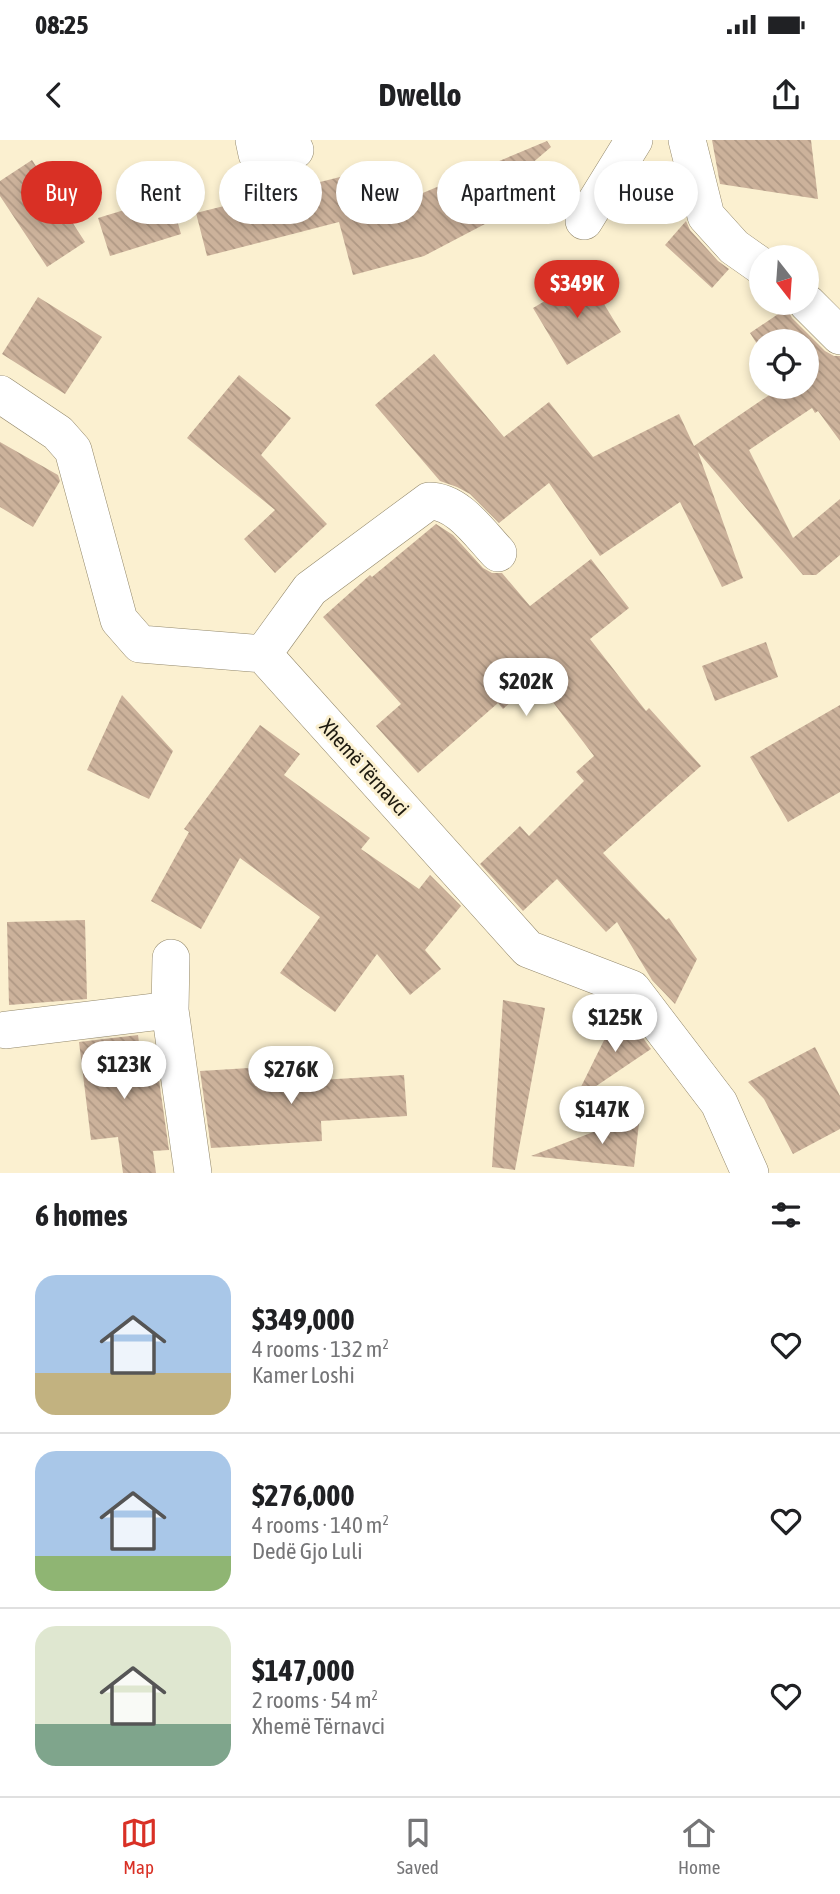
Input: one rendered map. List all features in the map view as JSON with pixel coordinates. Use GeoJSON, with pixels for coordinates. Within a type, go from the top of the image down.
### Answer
{"type":"FeatureCollection","features":[{"type":"Feature","properties":{"kind":"street"},"geometry":{"type":"LineString","coordinates":[[254,140],[257,154],[295,150]]}},
{"type":"Feature","properties":{"kind":"street"},"geometry":{"type":"LineString","coordinates":[[584,221],[634,140]]}},
{"type":"Feature","properties":{"kind":"street"},"geometry":{"type":"LineString","coordinates":[[687,140],[706,216],[734,247],[749,258]]}},
{"type":"Feature","properties":{"kind":"street"},"geometry":{"type":"LineString","coordinates":[[819,315],[840,336]]}},
{"type":"Feature","properties":{"kind":"street"},"geometry":{"type":"LineString","coordinates":[[0,394],[58,433],[73,450],[119,621],[140,644],[263,654],[310,589],[429,501],[442,501],[453,507],[498,553]]}},
{"type":"Feature","properties":{"kind":"street","name":"Xhemë Tërnavci"},"geometry":{"type":"LineString","coordinates":[[263,654],[528,949],[632,989],[719,1103],[750,1173]]}},
{"type":"Feature","properties":{"kind":"street"},"geometry":{"type":"LineString","coordinates":[[171,958],[170,1010],[193,1173]]}},
{"type":"Feature","properties":{"kind":"street"},"geometry":{"type":"LineString","coordinates":[[6,1030],[170,1010]]}},
{"type":"Feature","properties":{"kind":"building"},"geometry":{"type":"Polygon","coordinates":[[[712,140],[811,140],[818,199],[720,184],[712,140]]]}},
{"type":"Feature","properties":{"kind":"building"},"geometry":{"type":"Polygon","coordinates":[[[547,141],[551,147],[535,161],[499,161],[547,141]]]}},
{"type":"Feature","properties":{"kind":"building"},"geometry":{"type":"Polygon","coordinates":[[[21,167],[21,224],[73,224],[85,242],[47,267],[0,196],[0,181],[21,167]]]}},
{"type":"Feature","properties":{"kind":"building"},"geometry":{"type":"Polygon","coordinates":[[[336,178],[336,223],[207,256],[199,224],[205,224],[205,211],[219,207],[219,224],[322,224],[322,182],[336,178]]]}},
{"type":"Feature","properties":{"kind":"building"},"geometry":{"type":"Polygon","coordinates":[[[437,187],[437,224],[485,224],[424,256],[353,275],[340,224],[423,224],[423,193],[437,187]]]}},
{"type":"Feature","properties":{"kind":"building"},"geometry":{"type":"Polygon","coordinates":[[[116,212],[116,224],[178,224],[181,234],[110,256],[100,224],[102,217],[116,212]]]}},
{"type":"Feature","properties":{"kind":"building"},"geometry":{"type":"Polygon","coordinates":[[[683,224],[687,224],[718,261],[729,269],[712,288],[665,245],[683,224]]]}},
{"type":"Feature","properties":{"kind":"building"},"geometry":{"type":"Polygon","coordinates":[[[587,276],[621,332],[567,365],[533,308],[587,276]]]}},
{"type":"Feature","properties":{"kind":"building"},"geometry":{"type":"Polygon","coordinates":[[[38,297],[102,337],[65,394],[2,354],[38,297]]]}},
{"type":"Feature","properties":{"kind":"building"},"geometry":{"type":"Polygon","coordinates":[[[777,315],[790,315],[803,329],[756,329],[777,315]]]}},
{"type":"Feature","properties":{"kind":"building"},"geometry":{"type":"Polygon","coordinates":[[[819,345],[834,356],[840,356],[840,441],[818,411],[815,413],[812,408],[749,450],[793,538],[840,499],[840,555],[816,575],[803,575],[698,452],[743,578],[722,587],[680,502],[600,556],[549,483],[499,523],[470,494],[440,481],[375,405],[434,354],[504,437],[549,402],[593,457],[679,414],[694,446],[763,399],[819,399],[819,345]]]}},
{"type":"Feature","properties":{"kind":"building"},"geometry":{"type":"Polygon","coordinates":[[[239,375],[291,418],[261,455],[327,524],[275,573],[244,539],[275,510],[187,438],[239,375]]]}},
{"type":"Feature","properties":{"kind":"building"},"geometry":{"type":"Polygon","coordinates":[[[0,442],[58,475],[60,481],[33,527],[0,507],[0,442]]]}},
{"type":"Feature","properties":{"kind":"building"},"geometry":{"type":"Polygon","coordinates":[[[436,524],[453,535],[483,568],[492,573],[502,573],[530,606],[591,559],[629,608],[590,639],[646,711],[649,708],[701,766],[603,853],[666,920],[669,918],[697,959],[675,1004],[652,980],[617,922],[606,932],[557,879],[523,911],[480,864],[520,826],[529,836],[584,781],[576,772],[594,756],[536,680],[503,709],[498,703],[418,773],[376,726],[401,704],[323,617],[370,575],[372,577],[436,524]]]}},
{"type":"Feature","properties":{"kind":"building"},"geometry":{"type":"Polygon","coordinates":[[[766,642],[778,677],[715,701],[702,666],[766,642]]]}},
{"type":"Feature","properties":{"kind":"building"},"geometry":{"type":"Polygon","coordinates":[[[122,695],[173,751],[149,799],[87,770],[122,695]]]}},
{"type":"Feature","properties":{"kind":"building"},"geometry":{"type":"Polygon","coordinates":[[[840,705],[840,792],[788,822],[750,757],[840,705]]]}},
{"type":"Feature","properties":{"kind":"building"},"geometry":{"type":"Polygon","coordinates":[[[260,725],[300,754],[284,775],[370,838],[361,849],[419,889],[430,875],[461,906],[425,950],[441,969],[410,995],[377,954],[335,1012],[280,973],[320,917],[240,858],[201,929],[151,901],[189,832],[184,829],[260,725]]]}},
{"type":"Feature","properties":{"kind":"building"},"geometry":{"type":"Polygon","coordinates":[[[85,920],[87,999],[9,1005],[7,922],[85,920]]]}},
{"type":"Feature","properties":{"kind":"building"},"geometry":{"type":"Polygon","coordinates":[[[503,1000],[545,1008],[515,1170],[492,1167],[503,1000]]]}},
{"type":"Feature","properties":{"kind":"building"},"geometry":{"type":"Polygon","coordinates":[[[615,1018],[635,1027],[651,1049],[574,1101],[615,1018]]]}},
{"type":"Feature","properties":{"kind":"building"},"geometry":{"type":"Polygon","coordinates":[[[138,1035],[143,1074],[158,1073],[169,1150],[153,1151],[156,1173],[123,1173],[118,1137],[91,1140],[79,1042],[138,1035]]]}},
{"type":"Feature","properties":{"kind":"building"},"geometry":{"type":"Polygon","coordinates":[[[815,1047],[840,1096],[840,1129],[793,1154],[764,1099],[748,1082],[815,1047]]]}},
{"type":"Feature","properties":{"kind":"building"},"geometry":{"type":"Polygon","coordinates":[[[249,1068],[250,1077],[291,1075],[286,1082],[404,1075],[407,1116],[321,1121],[322,1141],[211,1148],[200,1071],[249,1068]]]}},
{"type":"Feature","properties":{"kind":"building"},"geometry":{"type":"Polygon","coordinates":[[[640,1114],[634,1167],[531,1156],[640,1114]]]}}]}
